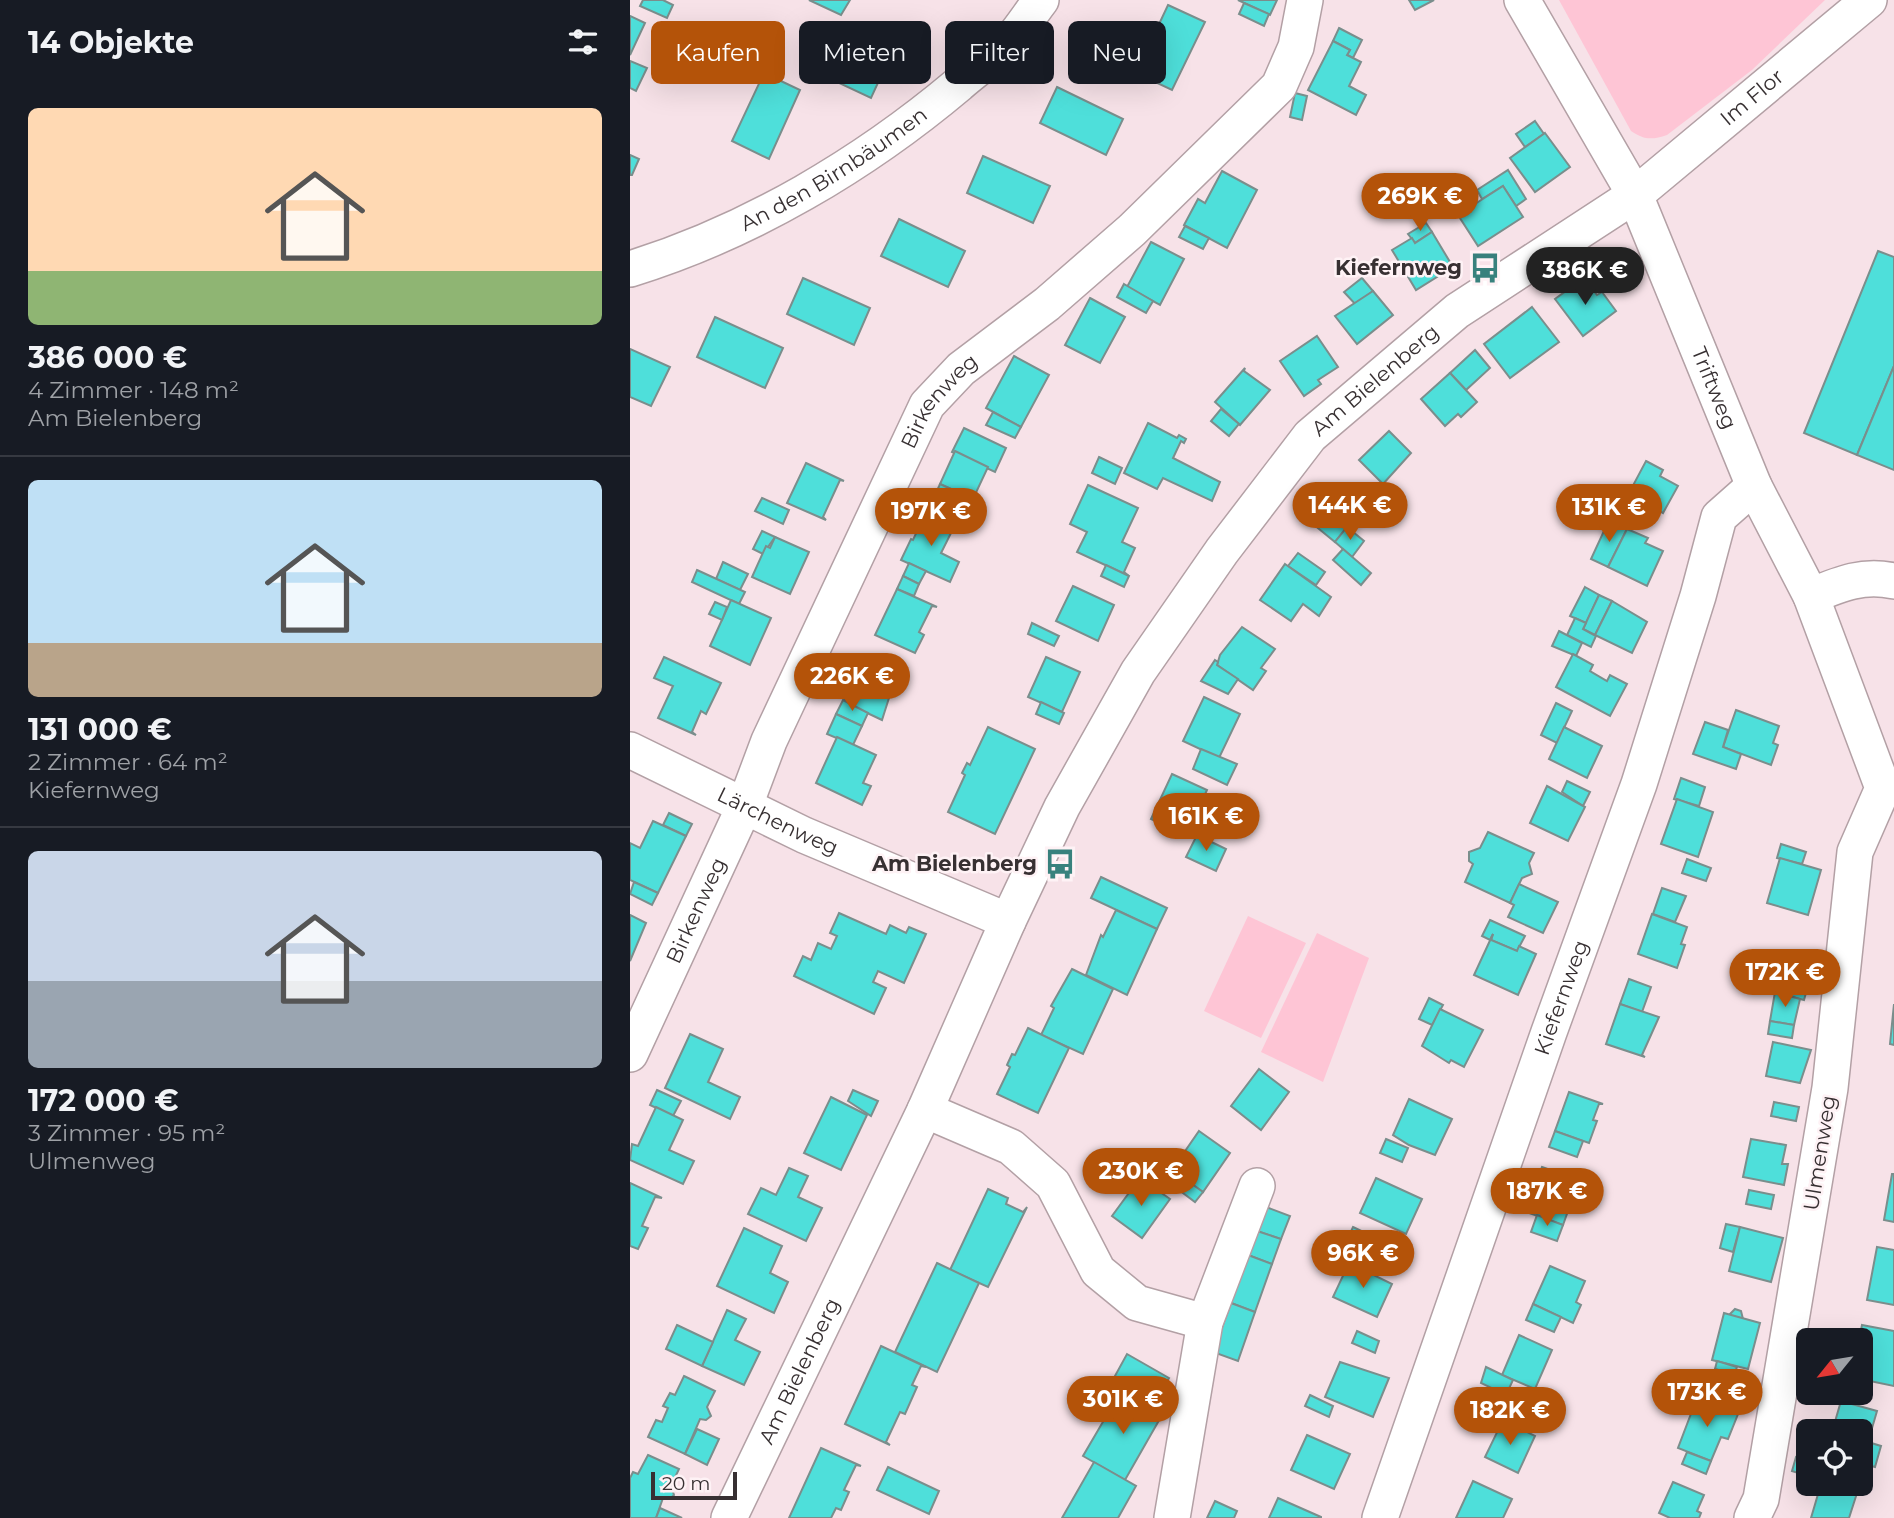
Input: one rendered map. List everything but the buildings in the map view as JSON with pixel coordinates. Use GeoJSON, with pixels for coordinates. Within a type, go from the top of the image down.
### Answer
{"type":"FeatureCollection","features":[{"type":"Feature","properties":{"kind":"street","name":"An den Birnbäumen"},"geometry":{"type":"LineString","coordinates":[[630,269],[661,259],[741,224],[845,168],[909,125],[1011,40],[1041,0]]}},
{"type":"Feature","properties":{"kind":"street","name":"Birkenweg"},"geometry":{"type":"LineString","coordinates":[[630,1054],[745,804],[769,741],[927,405],[961,369],[1047,304],[1132,230],[1279,86],[1296,47],[1305,0]]}},
{"type":"Feature","properties":{"kind":"street","name":"Triftweg"},"geometry":{"type":"LineString","coordinates":[[1522,0],[1635,195],[1754,486],[1811,596],[1882,788]]}},
{"type":"Feature","properties":{"kind":"street","name":"Im Flor"},"geometry":{"type":"LineString","coordinates":[[1635,195],[1869,0]]}},
{"type":"Feature","properties":{"kind":"street","name":"Am Bielenberg"},"geometry":{"type":"LineString","coordinates":[[729,1518],[925,1110],[1008,921],[1062,807],[1138,671],[1310,436],[1457,311],[1635,195]]}},
{"type":"Feature","properties":{"kind":"street","name":"Kiefernweg"},"geometry":{"type":"LineString","coordinates":[[1380,1518],[1549,1032],[1639,784],[1719,517],[1754,486]]}},
{"type":"Feature","properties":{"kind":"street"},"geometry":{"type":"LineString","coordinates":[[1811,596],[1853,580],[1877,577],[1894,581]]}},
{"type":"Feature","properties":{"kind":"street","name":"Lärchenweg"},"geometry":{"type":"LineString","coordinates":[[630,750],[804,835],[1008,921]]}},
{"type":"Feature","properties":{"kind":"street","name":"Ulmenweg"},"geometry":{"type":"LineString","coordinates":[[1752,1518],[1761,1499],[1830,1088],[1855,852],[1882,788]]}},
{"type":"Feature","properties":{"kind":"street"},"geometry":{"type":"LineString","coordinates":[[925,1110],[1011,1147],[1053,1184],[1098,1271],[1137,1303],[1205,1322]]}},
{"type":"Feature","properties":{"kind":"street"},"geometry":{"type":"LineString","coordinates":[[1172,1518],[1205,1322],[1257,1186]]}},
{"type":"Feature","properties":{"kind":"shaded area"},"geometry":{"type":"Polygon","coordinates":[[[1559,0],[1825,0],[1752,70],[1667,135],[1644,138],[1631,131],[1559,0]]]}},
{"type":"Feature","properties":{"kind":"shaded area"},"geometry":{"type":"Polygon","coordinates":[[[1248,916],[1306,943],[1261,1038],[1204,1011],[1248,916]]]}},
{"type":"Feature","properties":{"kind":"shaded area"},"geometry":{"type":"Polygon","coordinates":[[[1317,933],[1369,958],[1323,1082],[1261,1052],[1317,933]]]}},
{"type":"Feature","properties":{"kind":"place","name":"Kiefernweg"},"geometry":{"type":"Point","coordinates":[1485,268]}},
{"type":"Feature","properties":{"kind":"place","name":"Am Bielenberg"},"geometry":{"type":"Point","coordinates":[1060,864]}}]}
